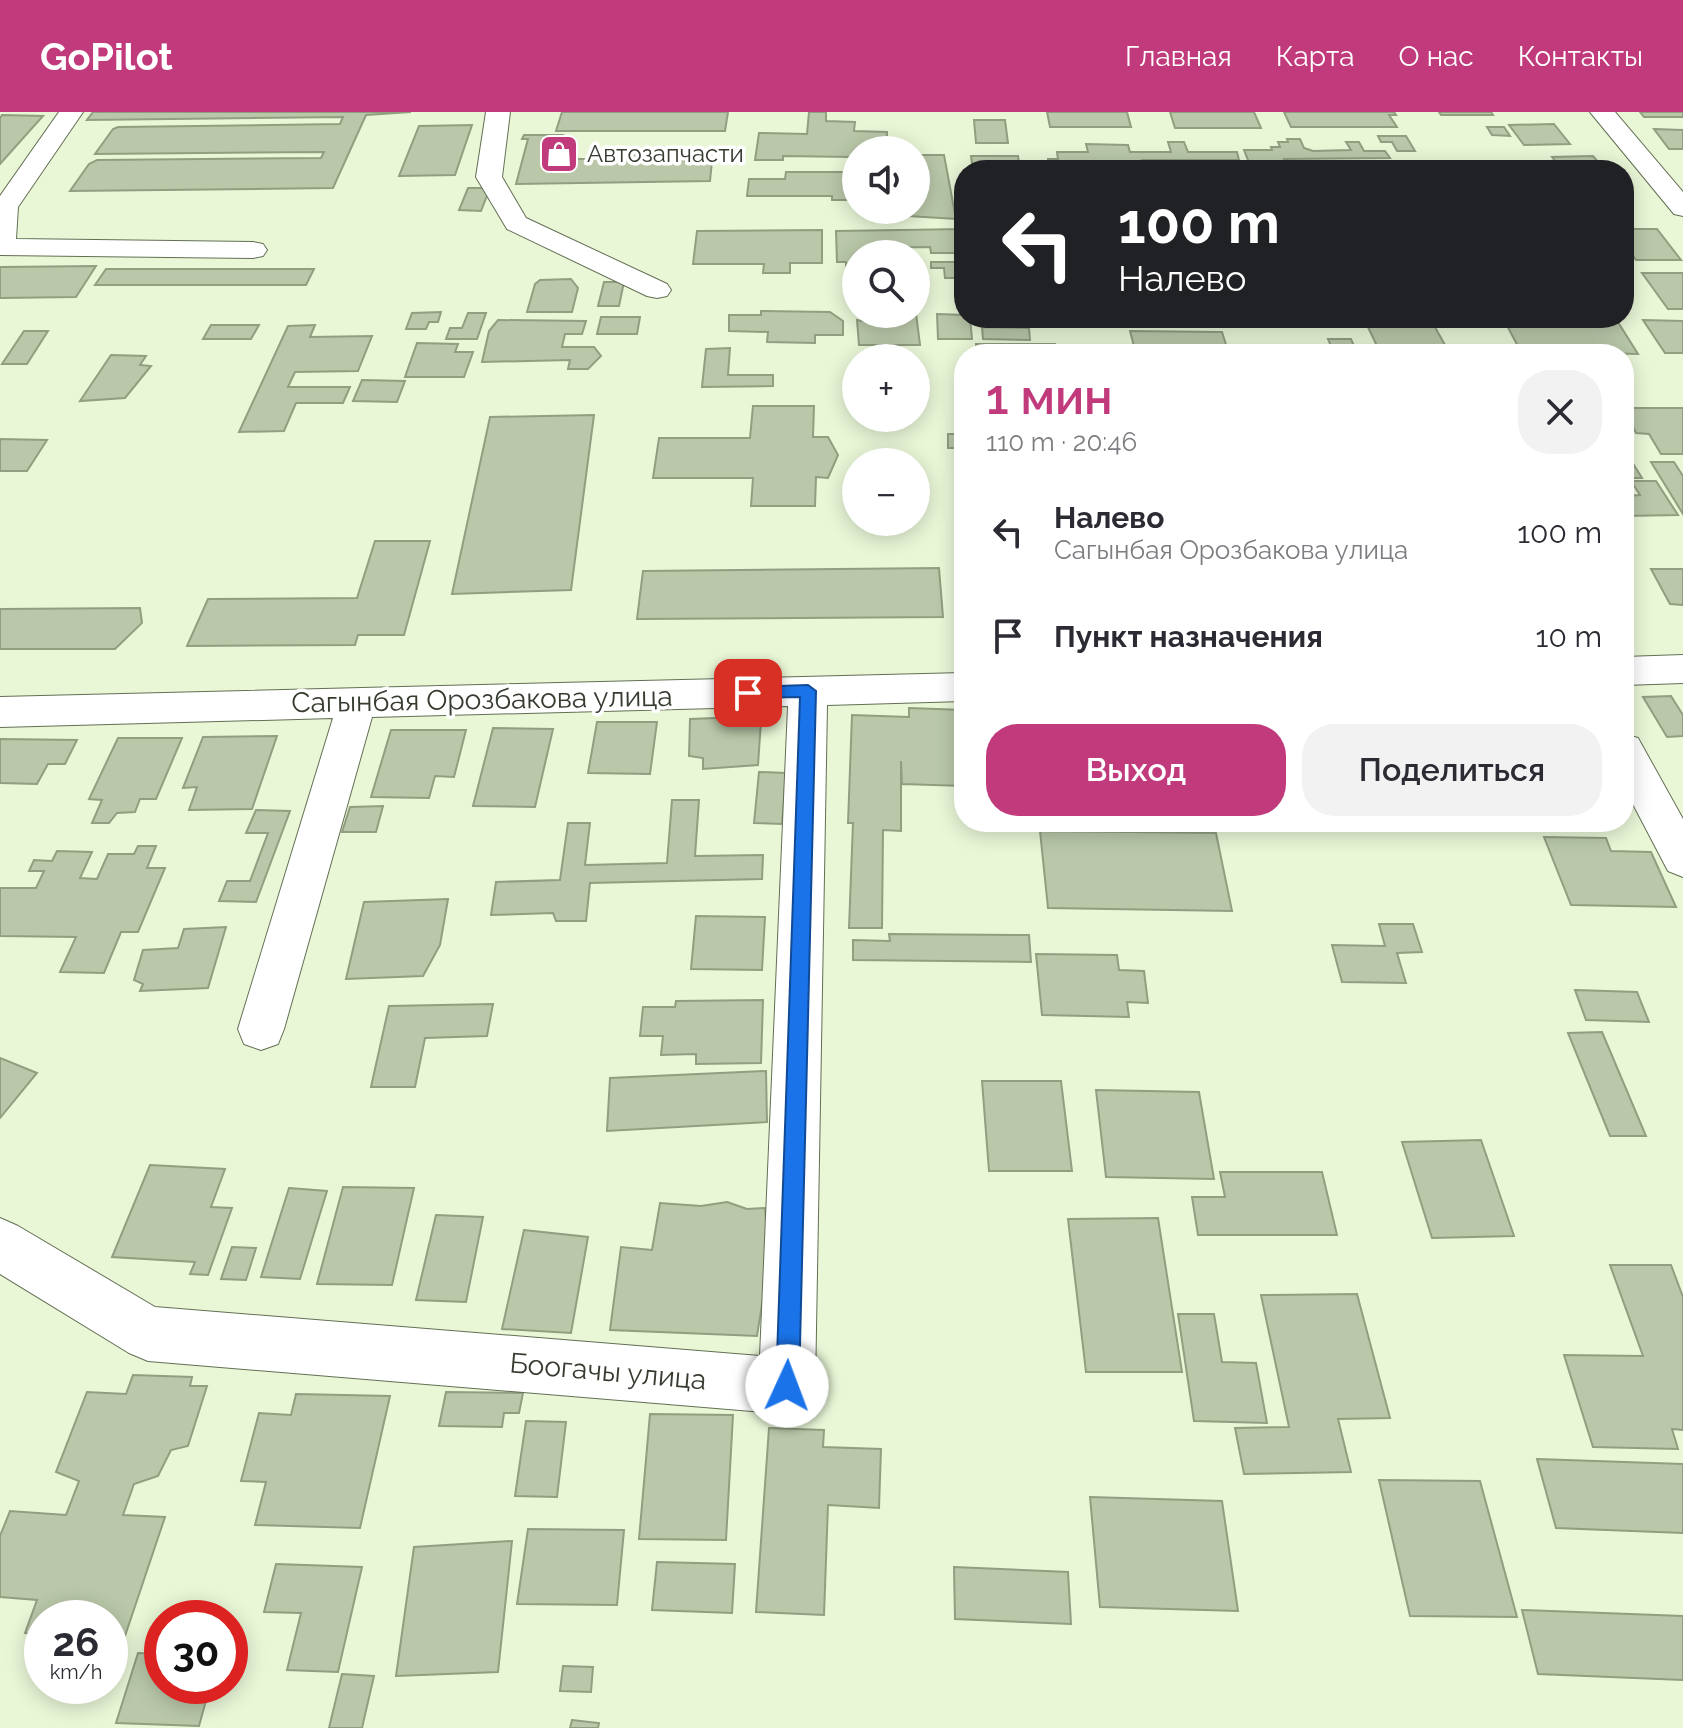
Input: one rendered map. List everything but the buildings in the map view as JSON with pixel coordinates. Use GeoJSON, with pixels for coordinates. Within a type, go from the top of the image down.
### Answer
{"type":"FeatureCollection","features":[{"type":"Feature","properties":{"kind":"street"},"geometry":{"type":"LineString","coordinates":[[71,112],[5,207],[2,247],[253,250]]}},
{"type":"Feature","properties":{"kind":"street"},"geometry":{"type":"LineString","coordinates":[[498,112],[489,177],[516,223],[657,290]]}},
{"type":"Feature","properties":{"kind":"street"},"geometry":{"type":"LineString","coordinates":[[1602,112],[1683,208]]}},
{"type":"Feature","properties":{"kind":"street"},"geometry":{"type":"LineString","coordinates":[[1634,671],[1683,669]]}},
{"type":"Feature","properties":{"kind":"street","name":"Сагынбая Орозбакова улица"},"geometry":{"type":"LineString","coordinates":[[0,712],[954,687]]}},
{"type":"Feature","properties":{"kind":"street","name":"Боогачы улица"},"geometry":{"type":"LineString","coordinates":[[0,1244],[148,1334],[787,1386],[808,691]]}},
{"type":"Feature","properties":{"kind":"street"},"geometry":{"type":"LineString","coordinates":[[261,1029],[357,703]]}},
{"type":"Feature","properties":{"kind":"street"},"geometry":{"type":"LineString","coordinates":[[1634,768],[1683,859]]}},
{"type":"Feature","properties":{"kind":"place","name":"Автозапчасти"},"geometry":{"type":"Point","coordinates":[559,154]}},
{"type":"Feature","properties":{"kind":"route"},"geometry":{"type":"LineString","coordinates":[[748,693],[808,691],[787,1386]]}}]}
